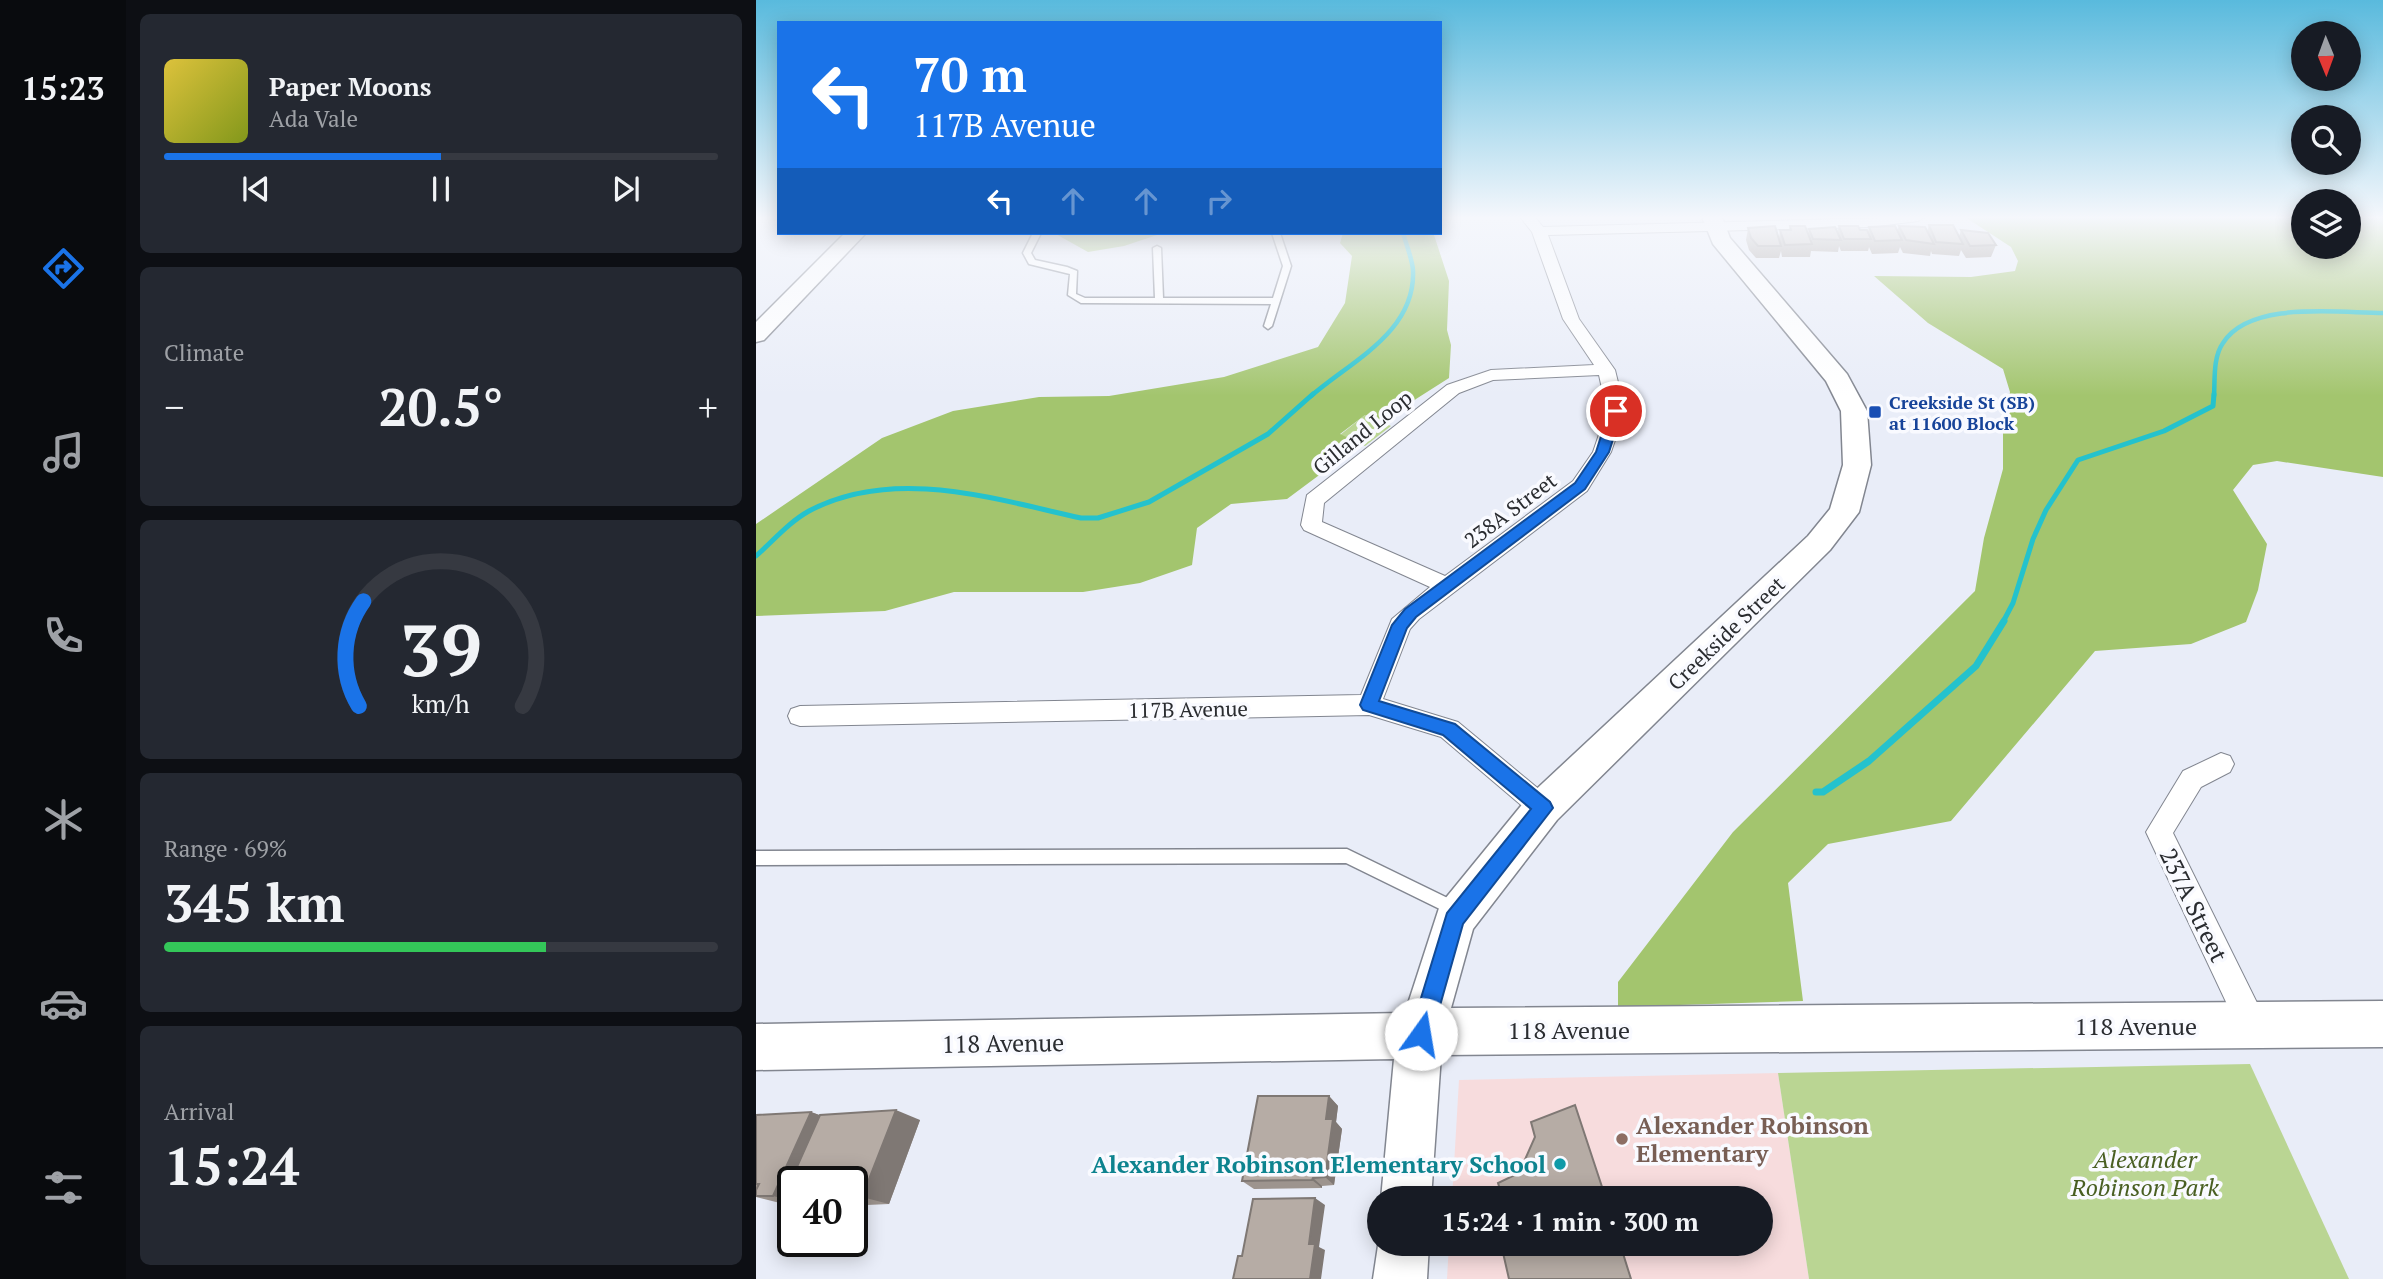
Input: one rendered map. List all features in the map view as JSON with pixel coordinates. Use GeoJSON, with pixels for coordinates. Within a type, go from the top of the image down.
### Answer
{"type":"FeatureCollection","features":[{"type":"Feature","properties":{"kind":"street"},"geometry":{"type":"LineString","coordinates":[[756,335],[813,277]]}},
{"type":"Feature","properties":{"kind":"street","name":"238A Street"},"geometry":{"type":"LineString","coordinates":[[1369,705],[1400,625],[1447,586],[1580,486],[1602,452],[1616,411],[1606,370],[1571,319],[1554,277]]}},
{"type":"Feature","properties":{"kind":"street","name":"Creekside Street"},"geometry":{"type":"LineString","coordinates":[[1407,1186],[1413,1081],[1421,1034],[1455,919],[1544,808],[1819,543],[1844,512],[1857,466],[1854,411],[1838,379],[1751,277]]}},
{"type":"Feature","properties":{"kind":"street","name":"Gilland Loop"},"geometry":{"type":"LineString","coordinates":[[1447,586],[1311,525],[1314,500],[1452,389],[1491,375],[1606,370]]}},
{"type":"Feature","properties":{"kind":"street","name":"117B Avenue"},"geometry":{"type":"LineString","coordinates":[[800,716],[1369,705],[1449,729],[1544,808]]}},
{"type":"Feature","properties":{"kind":"street","name":"237A Street"},"geometry":{"type":"LineString","coordinates":[[2221,764],[2192,779],[2159,832],[2253,1025]]}},
{"type":"Feature","properties":{"kind":"street","name":"118 Avenue"},"geometry":{"type":"LineString","coordinates":[[756,1047],[1389,1037],[1462,1030],[2383,1024]]}},
{"type":"Feature","properties":{"kind":"street"},"geometry":{"type":"LineString","coordinates":[[1400,1279],[1401,1256]]}},
{"type":"Feature","properties":{"kind":"lane"},"geometry":{"type":"LineString","coordinates":[[1074,277],[1072,295],[1084,301],[1278,301]]}},
{"type":"Feature","properties":{"kind":"lane"},"geometry":{"type":"LineString","coordinates":[[1158,277],[1159,301]]}},
{"type":"Feature","properties":{"kind":"lane"},"geometry":{"type":"LineString","coordinates":[[1268,326],[1284,277]]}},
{"type":"Feature","properties":{"kind":"lane"},"geometry":{"type":"LineString","coordinates":[[756,858],[1346,856],[1460,912]]}},
{"type":"Feature","properties":{"kind":"shaded area","name":"Alexander Robinson Elementary"},"geometry":{"type":"Polygon","coordinates":[[[1778,1073],[1809,1279],[1447,1279],[1448,1256],[1773,1256],[1773,1186],[1453,1186],[1459,1080],[1778,1073]]]}},
{"type":"Feature","properties":{"kind":"green space"},"geometry":{"type":"Polygon","coordinates":[[[1349,277],[1448,277],[1447,330],[1451,345],[1449,378],[1416,399],[1386,424],[1365,415],[1340,434],[1361,444],[1287,499],[1231,504],[1197,528],[1192,565],[1140,583],[1083,592],[954,592],[885,611],[756,616],[756,524],[882,438],[953,411],[1039,397],[1109,396],[1224,377],[1318,347],[1345,303],[1349,277]]]}},
{"type":"Feature","properties":{"kind":"green space"},"geometry":{"type":"Polygon","coordinates":[[[1875,277],[2383,277],[2383,477],[2277,461],[2253,465],[2233,490],[2267,544],[2258,590],[2246,622],[2191,644],[2095,651],[1951,821],[1828,844],[1788,883],[1803,1001],[1618,1007],[1618,982],[1733,832],[1975,591],[1984,538],[2003,469],[2003,427],[2010,392],[2003,369],[1928,323],[1875,277]]]}},
{"type":"Feature","properties":{"kind":"green space"},"geometry":{"type":"Polygon","coordinates":[[[1365,415],[1391,426],[1365,446],[1340,435],[1365,415]]]}},
{"type":"Feature","properties":{"kind":"green space","name":"Alexander Robinson Park"},"geometry":{"type":"Polygon","coordinates":[[[2250,1064],[2349,1279],[1809,1279],[1778,1073],[2250,1064]]]}},
{"type":"Feature","properties":{"kind":"building"},"geometry":{"type":"Polygon","coordinates":[[[1258,1096],[1329,1096],[1326,1119],[1333,1119],[1325,1177],[1312,1180],[1242,1181],[1258,1096]]]}},
{"type":"Feature","properties":{"kind":"building","name":"Alexander Robinson Elementary School"},"geometry":{"type":"Polygon","coordinates":[[[1575,1105],[1602,1186],[1499,1186],[1498,1183],[1519,1173],[1535,1137],[1531,1122],[1575,1105]]]}},
{"type":"Feature","properties":{"kind":"building"},"geometry":{"type":"Polygon","coordinates":[[[896,1110],[868,1182],[868,1166],[797,1166],[820,1115],[896,1110]]]}},
{"type":"Feature","properties":{"kind":"building"},"geometry":{"type":"Polygon","coordinates":[[[811,1112],[787,1166],[777,1166],[777,1187],[773,1196],[756,1196],[759,1184],[756,1184],[756,1115],[811,1112]]]}},
{"type":"Feature","properties":{"kind":"building"},"geometry":{"type":"Polygon","coordinates":[[[1315,1198],[1309,1244],[1315,1244],[1310,1279],[1233,1279],[1238,1256],[1242,1256],[1253,1199],[1315,1198]]]}},
{"type":"Feature","properties":{"kind":"building"},"geometry":{"type":"Polygon","coordinates":[[[1504,1256],[1624,1256],[1631,1279],[1509,1279],[1504,1256]]]}},
{"type":"Feature","properties":{"kind":"waterway"},"geometry":{"type":"LineString","coordinates":[[1311,396],[1362,357],[1393,328],[1404,311],[1411,292],[1412,277]]}},
{"type":"Feature","properties":{"kind":"waterway"},"geometry":{"type":"LineString","coordinates":[[2214,396],[2215,368],[2223,343],[2236,329],[2253,320],[2297,312],[2383,313]]}},
{"type":"Feature","properties":{"kind":"waterway"},"geometry":{"type":"LineString","coordinates":[[756,556],[788,526],[809,511],[842,498],[875,490],[909,488],[944,491],[1081,518],[1098,518],[1149,502],[1268,434],[1313,394]]}},
{"type":"Feature","properties":{"kind":"waterway"},"geometry":{"type":"LineString","coordinates":[[2003,622],[2013,603],[2033,539],[2046,510],[2078,460],[2164,431],[2213,406],[2214,394]]}},
{"type":"Feature","properties":{"kind":"waterway"},"geometry":{"type":"LineString","coordinates":[[1816,792],[1823,792],[1869,761],[1976,666],[2004,621]]}},
{"type":"Feature","properties":{"kind":"place","name":"Creekside St (SB) at 11600 Block"},"geometry":{"type":"Point","coordinates":[1875,412]}},
{"type":"Feature","properties":{"kind":"place","name":"Alexander Robinson Elementary"},"geometry":{"type":"Point","coordinates":[1622,1139]}},
{"type":"Feature","properties":{"kind":"place","name":"Alexander Robinson Elementary School"},"geometry":{"type":"Point","coordinates":[1560,1164]}},
{"type":"Feature","properties":{"kind":"route"},"geometry":{"type":"LineString","coordinates":[[1421,1034],[1430,995],[1455,919],[1544,808],[1449,729],[1369,705],[1400,625],[1411,613],[1580,486],[1602,452],[1616,411]]}}]}
